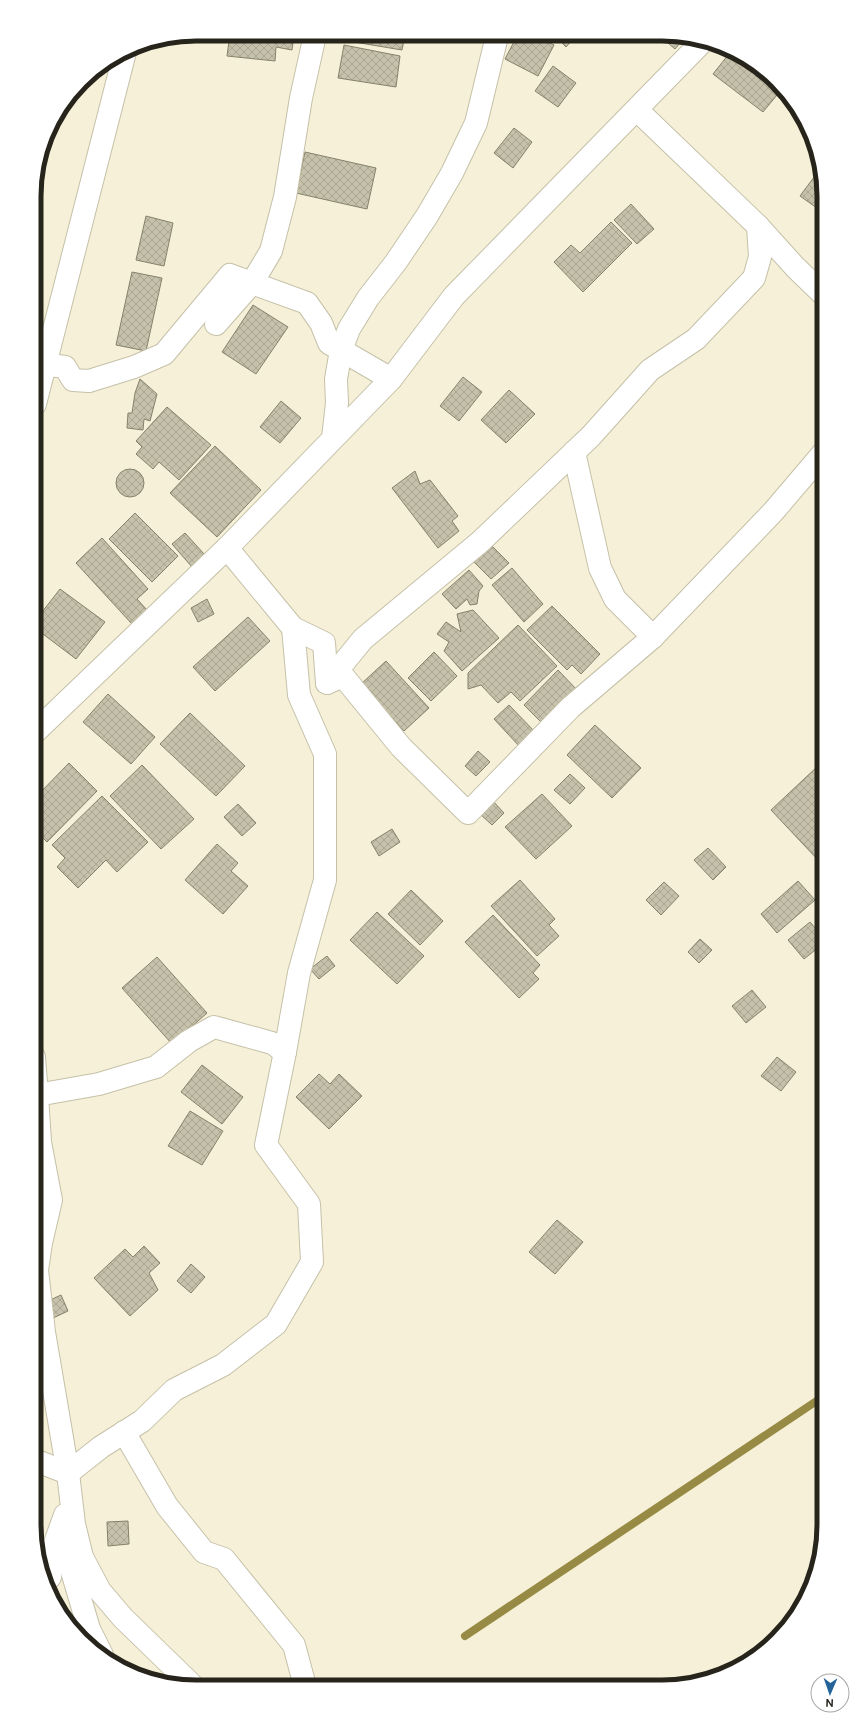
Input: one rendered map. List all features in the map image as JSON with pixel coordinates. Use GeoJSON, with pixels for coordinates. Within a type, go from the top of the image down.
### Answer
{"type":"FeatureCollection","features":[{"type":"Feature","properties":{"kind":"street"},"geometry":{"type":"LineString","coordinates":[[216,324],[252,283],[271,251],[285,197],[301,98],[314,41]]}},
{"type":"Feature","properties":{"kind":"street"},"geometry":{"type":"LineString","coordinates":[[333,438],[337,403],[336,379],[341,350],[348,329],[368,298],[396,262],[452,173],[476,123],[496,41]]}},
{"type":"Feature","properties":{"kind":"street"},"geometry":{"type":"LineString","coordinates":[[41,726],[228,548],[391,379],[454,296],[637,110],[698,45]]}},
{"type":"Feature","properties":{"kind":"street"},"geometry":{"type":"LineString","coordinates":[[41,360],[123,60]]}},
{"type":"Feature","properties":{"kind":"street"},"geometry":{"type":"LineString","coordinates":[[637,110],[758,226],[794,267],[817,288]]}},
{"type":"Feature","properties":{"kind":"street"},"geometry":{"type":"LineString","coordinates":[[326,683],[363,639],[480,542],[591,436],[650,370],[696,338],[754,278],[760,257],[758,226]]}},
{"type":"Feature","properties":{"kind":"street"},"geometry":{"type":"LineString","coordinates":[[41,364],[66,367],[73,380],[89,381],[134,367],[164,354],[230,275],[307,303],[321,323],[329,343],[391,379]]}},
{"type":"Feature","properties":{"kind":"street"},"geometry":{"type":"LineString","coordinates":[[574,452],[600,568],[615,599],[653,637]]}},
{"type":"Feature","properties":{"kind":"street"},"geometry":{"type":"LineString","coordinates":[[326,683],[343,676],[401,747],[468,813],[571,707],[653,637],[773,512],[817,460]]}},
{"type":"Feature","properties":{"kind":"street"},"geometry":{"type":"LineString","coordinates":[[228,548],[293,628],[324,643],[326,683]]}},
{"type":"Feature","properties":{"kind":"street"},"geometry":{"type":"LineString","coordinates":[[68,1473],[101,1447],[142,1421],[174,1390],[223,1365],[276,1324],[312,1262],[309,1204],[266,1145],[285,1052],[298,972],[325,880],[325,754],[299,695],[293,628]]}},
{"type":"Feature","properties":{"kind":"street"},"geometry":{"type":"LineString","coordinates":[[41,1093],[99,1084],[156,1067],[189,1041],[214,1027],[272,1043],[285,1052]]}},
{"type":"Feature","properties":{"kind":"street"},"geometry":{"type":"LineString","coordinates":[[41,1147],[51,1200],[41,1243]]}},
{"type":"Feature","properties":{"kind":"street"},"geometry":{"type":"LineString","coordinates":[[41,1209],[51,1200]]}},
{"type":"Feature","properties":{"kind":"street"},"geometry":{"type":"LineString","coordinates":[[41,1305],[44,1332],[68,1473],[74,1524],[82,1557],[100,1591],[122,1618],[187,1680]]}},
{"type":"Feature","properties":{"kind":"street"},"geometry":{"type":"LineString","coordinates":[[124,1432],[167,1506],[204,1552],[224,1559],[294,1645],[303,1680]]}},
{"type":"Feature","properties":{"kind":"street"},"geometry":{"type":"LineString","coordinates":[[41,1463],[68,1473]]}},
{"type":"Feature","properties":{"kind":"street"},"geometry":{"type":"LineString","coordinates":[[50,1577],[55,1543],[71,1500]]}},
{"type":"Feature","properties":{"kind":"street"},"geometry":{"type":"LineString","coordinates":[[71,1500],[71,1568],[89,1629],[96,1643]]}},
{"type":"Feature","properties":{"kind":"building"},"geometry":{"type":"Polygon","coordinates":[[[229,41],[293,41],[292,50],[276,47],[275,61],[227,56],[229,41]]]}},
{"type":"Feature","properties":{"kind":"building"},"geometry":{"type":"Polygon","coordinates":[[[348,41],[404,41],[402,50],[348,41]]]}},
{"type":"Feature","properties":{"kind":"building"},"geometry":{"type":"Polygon","coordinates":[[[514,41],[546,41],[554,45],[538,76],[505,59],[514,41]]]}},
{"type":"Feature","properties":{"kind":"building"},"geometry":{"type":"Polygon","coordinates":[[[560,41],[571,41],[566,47],[560,41]]]}},
{"type":"Feature","properties":{"kind":"building"},"geometry":{"type":"Polygon","coordinates":[[[666,41],[681,42],[675,49],[666,41]]]}},
{"type":"Feature","properties":{"kind":"building"},"geometry":{"type":"Polygon","coordinates":[[[344,45],[400,56],[396,87],[338,78],[344,45]]]}},
{"type":"Feature","properties":{"kind":"building"},"geometry":{"type":"Polygon","coordinates":[[[727,56],[756,73],[772,86],[778,94],[763,112],[713,74],[727,56]]]}},
{"type":"Feature","properties":{"kind":"building"},"geometry":{"type":"Polygon","coordinates":[[[553,66],[576,83],[558,107],[535,91],[553,66]]]}},
{"type":"Feature","properties":{"kind":"building"},"geometry":{"type":"Polygon","coordinates":[[[514,128],[532,142],[513,168],[494,153],[514,128]]]}},
{"type":"Feature","properties":{"kind":"building"},"geometry":{"type":"Polygon","coordinates":[[[305,152],[376,168],[367,209],[296,193],[305,152]]]}},
{"type":"Feature","properties":{"kind":"building"},"geometry":{"type":"Polygon","coordinates":[[[816,175],[817,208],[800,196],[816,175]]]}},
{"type":"Feature","properties":{"kind":"building"},"geometry":{"type":"Polygon","coordinates":[[[631,204],[654,229],[637,244],[614,220],[631,204]]]}},
{"type":"Feature","properties":{"kind":"building"},"geometry":{"type":"Polygon","coordinates":[[[146,216],[173,223],[164,266],[136,260],[146,216]]]}},
{"type":"Feature","properties":{"kind":"building"},"geometry":{"type":"Polygon","coordinates":[[[611,222],[632,243],[583,292],[554,262],[571,245],[580,253],[611,222]]]}},
{"type":"Feature","properties":{"kind":"building"},"geometry":{"type":"Polygon","coordinates":[[[132,272],[162,278],[146,351],[116,345],[132,272]]]}},
{"type":"Feature","properties":{"kind":"building"},"geometry":{"type":"Polygon","coordinates":[[[253,305],[288,327],[256,374],[222,352],[253,305]]]}},
{"type":"Feature","properties":{"kind":"building"},"geometry":{"type":"Polygon","coordinates":[[[463,377],[482,392],[459,421],[440,406],[463,377]]]}},
{"type":"Feature","properties":{"kind":"building"},"geometry":{"type":"Polygon","coordinates":[[[140,379],[157,394],[150,421],[144,419],[143,430],[127,428],[128,413],[132,413],[135,393],[140,379]]]}},
{"type":"Feature","properties":{"kind":"building"},"geometry":{"type":"Polygon","coordinates":[[[509,390],[535,414],[506,443],[481,420],[509,390]]]}},
{"type":"Feature","properties":{"kind":"building"},"geometry":{"type":"Polygon","coordinates":[[[281,401],[301,418],[280,443],[260,427],[281,401]]]}},
{"type":"Feature","properties":{"kind":"building"},"geometry":{"type":"Polygon","coordinates":[[[167,407],[211,445],[179,480],[159,462],[153,469],[136,454],[142,447],[136,441],[167,407]]]}},
{"type":"Feature","properties":{"kind":"building"},"geometry":{"type":"Polygon","coordinates":[[[215,446],[261,490],[217,537],[170,493],[215,446]]]}},
{"type":"Feature","properties":{"kind":"building"},"geometry":{"type":"Polygon","coordinates":[[[130,469],[140,473],[144,483],[140,493],[130,497],[120,493],[116,483],[120,473],[130,469]]]}},
{"type":"Feature","properties":{"kind":"building"},"geometry":{"type":"Polygon","coordinates":[[[415,471],[420,484],[430,480],[458,516],[452,521],[459,531],[438,548],[392,488],[415,471]]]}},
{"type":"Feature","properties":{"kind":"building"},"geometry":{"type":"Polygon","coordinates":[[[135,513],[178,556],[152,582],[109,539],[135,513]]]}},
{"type":"Feature","properties":{"kind":"building"},"geometry":{"type":"Polygon","coordinates":[[[185,533],[205,555],[192,567],[172,544],[185,533]]]}},
{"type":"Feature","properties":{"kind":"building"},"geometry":{"type":"Polygon","coordinates":[[[102,538],[148,589],[137,599],[147,610],[132,624],[76,563],[102,538]]]}},
{"type":"Feature","properties":{"kind":"building"},"geometry":{"type":"Polygon","coordinates":[[[491,545],[509,563],[491,579],[474,562],[491,545]]]}},
{"type":"Feature","properties":{"kind":"building"},"geometry":{"type":"Polygon","coordinates":[[[512,568],[543,604],[524,622],[492,585],[512,568]]]}},
{"type":"Feature","properties":{"kind":"building"},"geometry":{"type":"Polygon","coordinates":[[[469,570],[483,586],[479,591],[477,604],[470,605],[467,599],[456,609],[442,594],[469,570]]]}},
{"type":"Feature","properties":{"kind":"building"},"geometry":{"type":"Polygon","coordinates":[[[60,589],[105,622],[76,659],[41,633],[41,613],[60,589]]]}},
{"type":"Feature","properties":{"kind":"building"},"geometry":{"type":"Polygon","coordinates":[[[207,599],[214,614],[198,622],[191,608],[207,599]]]}},
{"type":"Feature","properties":{"kind":"building"},"geometry":{"type":"Polygon","coordinates":[[[552,606],[600,654],[581,674],[572,665],[567,670],[527,630],[552,606]]]}},
{"type":"Feature","properties":{"kind":"building"},"geometry":{"type":"Polygon","coordinates":[[[473,610],[499,638],[462,671],[444,651],[449,642],[437,634],[446,622],[461,632],[457,614],[473,610]]]}},
{"type":"Feature","properties":{"kind":"building"},"geometry":{"type":"Polygon","coordinates":[[[248,617],[270,641],[215,691],[193,667],[248,617]]]}},
{"type":"Feature","properties":{"kind":"building"},"geometry":{"type":"Polygon","coordinates":[[[518,625],[557,666],[520,701],[511,692],[498,703],[481,685],[468,689],[468,673],[518,625]]]}},
{"type":"Feature","properties":{"kind":"building"},"geometry":{"type":"Polygon","coordinates":[[[434,652],[457,676],[431,701],[408,678],[434,652]]]}},
{"type":"Feature","properties":{"kind":"building"},"geometry":{"type":"Polygon","coordinates":[[[386,661],[429,708],[404,731],[361,684],[386,661]]]}},
{"type":"Feature","properties":{"kind":"building"},"geometry":{"type":"Polygon","coordinates":[[[558,670],[578,691],[544,725],[524,705],[558,670]]]}},
{"type":"Feature","properties":{"kind":"building"},"geometry":{"type":"Polygon","coordinates":[[[108,694],[155,737],[131,764],[83,722],[108,694]]]}},
{"type":"Feature","properties":{"kind":"building"},"geometry":{"type":"Polygon","coordinates":[[[509,705],[535,732],[520,747],[494,719],[509,705]]]}},
{"type":"Feature","properties":{"kind":"building"},"geometry":{"type":"Polygon","coordinates":[[[190,713],[245,766],[216,796],[160,744],[190,713]]]}},
{"type":"Feature","properties":{"kind":"building"},"geometry":{"type":"Polygon","coordinates":[[[595,725],[641,768],[612,798],[567,755],[595,725]]]}},
{"type":"Feature","properties":{"kind":"building"},"geometry":{"type":"Polygon","coordinates":[[[478,751],[490,762],[476,776],[465,766],[478,751]]]}},
{"type":"Feature","properties":{"kind":"building"},"geometry":{"type":"Polygon","coordinates":[[[69,763],[97,791],[47,842],[41,836],[41,792],[69,763]]]}},
{"type":"Feature","properties":{"kind":"building"},"geometry":{"type":"Polygon","coordinates":[[[142,765],[194,819],[161,849],[110,796],[142,765]]]}},
{"type":"Feature","properties":{"kind":"building"},"geometry":{"type":"Polygon","coordinates":[[[817,767],[817,859],[771,810],[817,767]]]}},
{"type":"Feature","properties":{"kind":"building"},"geometry":{"type":"Polygon","coordinates":[[[570,774],[585,788],[570,804],[554,790],[570,774]]]}},
{"type":"Feature","properties":{"kind":"building"},"geometry":{"type":"Polygon","coordinates":[[[542,794],[572,826],[536,859],[505,827],[542,794]]]}},
{"type":"Feature","properties":{"kind":"building"},"geometry":{"type":"Polygon","coordinates":[[[102,796],[148,842],[117,872],[106,860],[78,888],[57,867],[65,858],[52,845],[102,796]]]}},
{"type":"Feature","properties":{"kind":"building"},"geometry":{"type":"Polygon","coordinates":[[[492,800],[504,813],[492,825],[479,813],[492,800]]]}},
{"type":"Feature","properties":{"kind":"building"},"geometry":{"type":"Polygon","coordinates":[[[238,804],[256,823],[242,836],[224,817],[238,804]]]}},
{"type":"Feature","properties":{"kind":"building"},"geometry":{"type":"Polygon","coordinates":[[[392,829],[400,842],[379,856],[371,842],[392,829]]]}},
{"type":"Feature","properties":{"kind":"building"},"geometry":{"type":"Polygon","coordinates":[[[217,844],[238,863],[231,871],[248,886],[223,914],[185,880],[217,844]]]}},
{"type":"Feature","properties":{"kind":"building"},"geometry":{"type":"Polygon","coordinates":[[[708,848],[726,867],[713,880],[694,860],[708,848]]]}},
{"type":"Feature","properties":{"kind":"building"},"geometry":{"type":"Polygon","coordinates":[[[520,880],[555,919],[549,925],[559,936],[537,956],[491,906],[520,880]]]}},
{"type":"Feature","properties":{"kind":"building"},"geometry":{"type":"Polygon","coordinates":[[[798,881],[815,900],[777,933],[761,914],[798,881]]]}},
{"type":"Feature","properties":{"kind":"building"},"geometry":{"type":"Polygon","coordinates":[[[664,882],[679,896],[661,915],[646,900],[664,882]]]}},
{"type":"Feature","properties":{"kind":"building"},"geometry":{"type":"Polygon","coordinates":[[[411,890],[443,921],[420,945],[388,914],[411,890]]]}},
{"type":"Feature","properties":{"kind":"building"},"geometry":{"type":"Polygon","coordinates":[[[377,912],[424,956],[397,984],[350,940],[377,912]]]}},
{"type":"Feature","properties":{"kind":"building"},"geometry":{"type":"Polygon","coordinates":[[[493,915],[540,965],[533,973],[539,979],[519,998],[465,942],[493,915]]]}},
{"type":"Feature","properties":{"kind":"building"},"geometry":{"type":"Polygon","coordinates":[[[810,922],[817,930],[817,949],[804,959],[788,940],[810,922]]]}},
{"type":"Feature","properties":{"kind":"building"},"geometry":{"type":"Polygon","coordinates":[[[700,939],[712,950],[699,963],[688,952],[700,939]]]}},
{"type":"Feature","properties":{"kind":"building"},"geometry":{"type":"Polygon","coordinates":[[[327,956],[335,966],[319,979],[310,969],[327,956]]]}},
{"type":"Feature","properties":{"kind":"building"},"geometry":{"type":"Polygon","coordinates":[[[157,957],[207,1013],[172,1044],[122,988],[157,957]]]}},
{"type":"Feature","properties":{"kind":"building"},"geometry":{"type":"Polygon","coordinates":[[[752,990],[766,1007],[746,1023],[732,1006],[752,990]]]}},
{"type":"Feature","properties":{"kind":"building"},"geometry":{"type":"Polygon","coordinates":[[[777,1057],[796,1072],[781,1091],[761,1076],[777,1057]]]}},
{"type":"Feature","properties":{"kind":"building"},"geometry":{"type":"Polygon","coordinates":[[[202,1065],[243,1097],[222,1124],[181,1092],[202,1065]]]}},
{"type":"Feature","properties":{"kind":"building"},"geometry":{"type":"Polygon","coordinates":[[[319,1074],[330,1084],[339,1074],[362,1096],[329,1129],[296,1097],[319,1074]]]}},
{"type":"Feature","properties":{"kind":"building"},"geometry":{"type":"Polygon","coordinates":[[[190,1111],[223,1131],[202,1165],[168,1146],[190,1111]]]}},
{"type":"Feature","properties":{"kind":"building"},"geometry":{"type":"Polygon","coordinates":[[[557,1220],[583,1242],[555,1274],[529,1252],[557,1220]]]}},
{"type":"Feature","properties":{"kind":"building"},"geometry":{"type":"Polygon","coordinates":[[[144,1246],[160,1263],[149,1273],[158,1290],[130,1316],[94,1278],[125,1249],[133,1257],[144,1246]]]}},
{"type":"Feature","properties":{"kind":"building"},"geometry":{"type":"Polygon","coordinates":[[[191,1264],[205,1277],[191,1293],[177,1281],[191,1264]]]}},
{"type":"Feature","properties":{"kind":"building"},"geometry":{"type":"Polygon","coordinates":[[[61,1295],[68,1311],[51,1319],[44,1303],[61,1295]]]}},
{"type":"Feature","properties":{"kind":"building"},"geometry":{"type":"Polygon","coordinates":[[[128,1521],[129,1544],[108,1546],[107,1522],[128,1521]]]}},
{"type":"Feature","properties":{"kind":"waterway"},"geometry":{"type":"LineString","coordinates":[[465,1636],[817,1401]]}}]}
